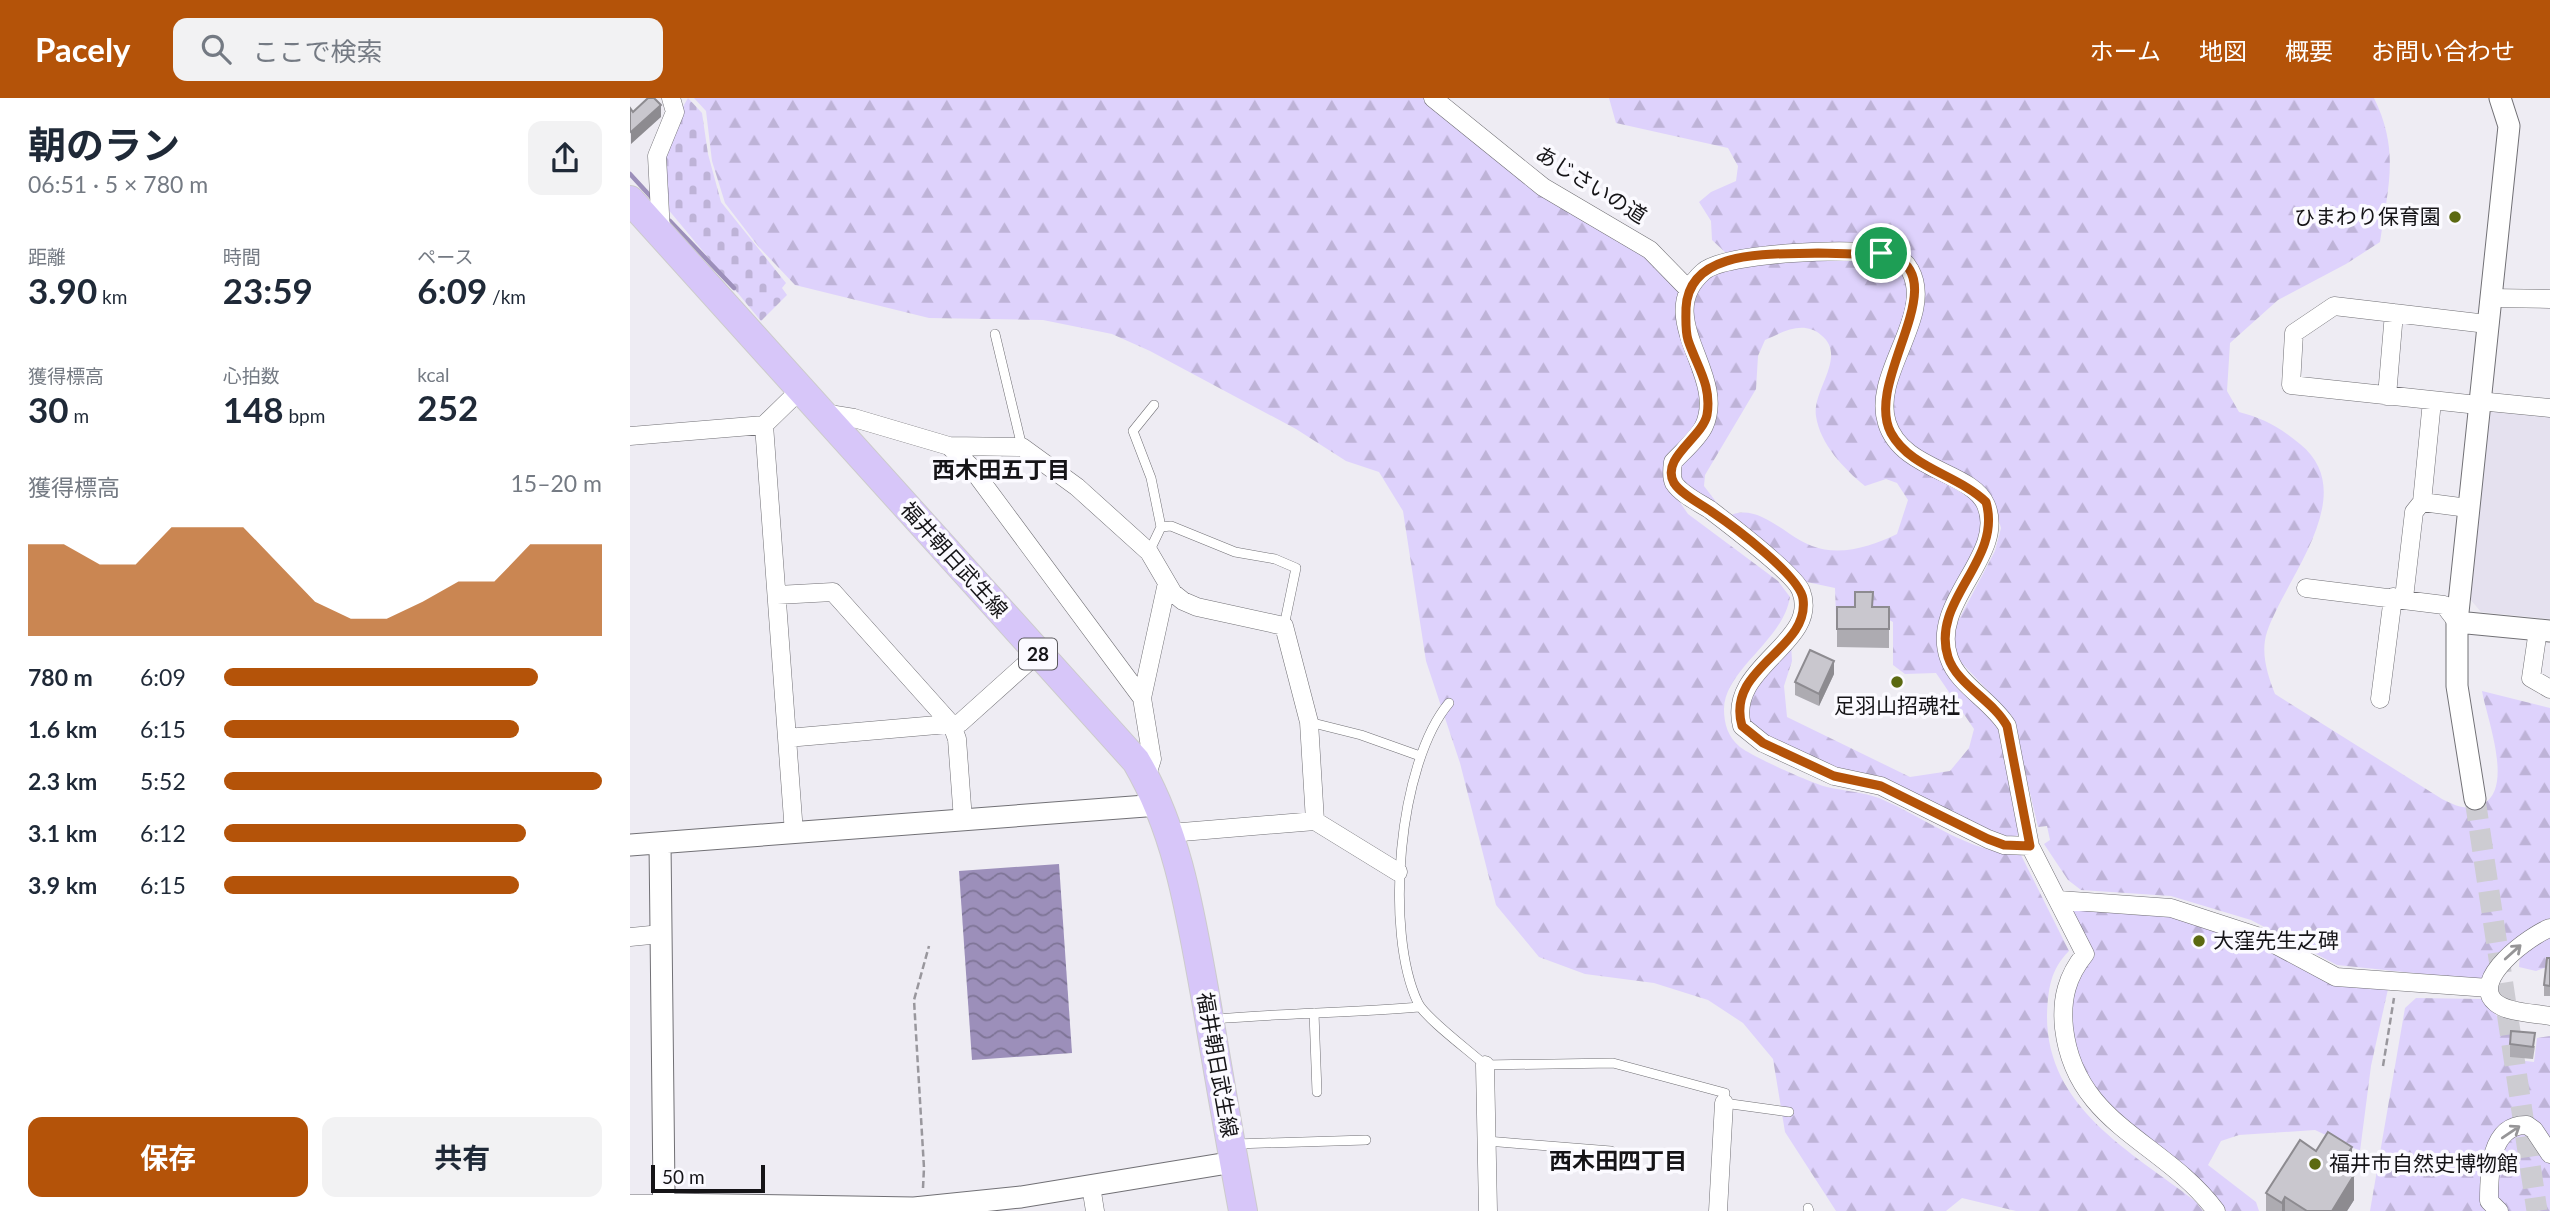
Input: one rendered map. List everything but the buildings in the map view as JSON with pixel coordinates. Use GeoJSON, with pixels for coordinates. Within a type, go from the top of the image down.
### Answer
{"type":"FeatureCollection","features":[{"type":"Feature","properties":{"kind":"main road","name":"福井朝日武生線"},"geometry":{"type":"LineString","coordinates":[[630,200],[799,391],[1136,761],[1170,833],[1191,916],[1243,1211]]}},
{"type":"Feature","properties":{"kind":"street"},"geometry":{"type":"LineString","coordinates":[[661,233],[657,156],[675,112],[671,98]]}},
{"type":"Feature","properties":{"kind":"street","name":"あじさいの道"},"geometry":{"type":"LineString","coordinates":[[1433,98],[1543,187],[1650,250],[1688,289]]}},
{"type":"Feature","properties":{"kind":"street"},"geometry":{"type":"LineString","coordinates":[[2475,799],[2457,686],[2457,622],[2509,125],[2500,98]]}},
{"type":"Feature","properties":{"kind":"street"},"geometry":{"type":"LineString","coordinates":[[2030,846],[2004,845],[1881,786],[1834,776],[1763,743],[1742,726],[1743,691],[1796,630],[1803,614],[1803,599],[1797,583],[1721,518],[1681,490],[1672,478],[1673,462],[1704,426],[1708,402],[1707,380],[1686,333],[1688,289],[1702,273],[1716,264],[1769,256],[1881,253],[1901,259],[1909,268],[1914,284],[1912,314],[1885,389],[1886,421],[1897,442],[1907,453],[1971,489],[1986,502],[1990,533],[1947,621],[1946,648],[1954,669],[1998,712],[2007,726],[2030,846],[2085,954],[2067,983],[2063,1017],[2068,1055],[2084,1091],[2102,1113],[2156,1153],[2204,1195],[2216,1211]]}},
{"type":"Feature","properties":{"kind":"street"},"geometry":{"type":"LineString","coordinates":[[2490,298],[2550,299]]}},
{"type":"Feature","properties":{"kind":"street"},"geometry":{"type":"LineString","coordinates":[[2487,324],[2334,306],[2294,333],[2291,385],[2432,401],[2550,408]]}},
{"type":"Feature","properties":{"kind":"street"},"geometry":{"type":"LineString","coordinates":[[2387,396],[2394,313]]}},
{"type":"Feature","properties":{"kind":"street"},"geometry":{"type":"LineString","coordinates":[[630,436],[764,425],[799,391]]}},
{"type":"Feature","properties":{"kind":"street"},"geometry":{"type":"LineString","coordinates":[[2379,699],[2414,512],[2423,502],[2432,401]]}},
{"type":"Feature","properties":{"kind":"street"},"geometry":{"type":"LineString","coordinates":[[819,412],[854,418],[949,446],[1022,447],[1077,488],[1149,552],[1167,583],[1183,601],[1197,607],[1284,626],[1309,722],[1315,821]]}},
{"type":"Feature","properties":{"kind":"street"},"geometry":{"type":"LineString","coordinates":[[764,425],[794,833]]}},
{"type":"Feature","properties":{"kind":"street"},"geometry":{"type":"LineString","coordinates":[[949,446],[970,466],[1142,698]]}},
{"type":"Feature","properties":{"kind":"street"},"geometry":{"type":"LineString","coordinates":[[2423,502],[2468,508]]}},
{"type":"Feature","properties":{"kind":"street"},"geometry":{"type":"LineString","coordinates":[[1146,778],[1152,759],[1142,698],[1167,583]]}},
{"type":"Feature","properties":{"kind":"street"},"geometry":{"type":"LineString","coordinates":[[2306,588],[2444,605],[2457,622],[2544,631],[2530,678],[2550,689]]}},
{"type":"Feature","properties":{"kind":"street"},"geometry":{"type":"LineString","coordinates":[[777,595],[833,592],[952,725],[957,739],[963,820]]}},
{"type":"Feature","properties":{"kind":"street"},"geometry":{"type":"LineString","coordinates":[[788,738],[960,723],[1038,653]]}},
{"type":"Feature","properties":{"kind":"street"},"geometry":{"type":"LineString","coordinates":[[630,845],[1159,805]]}},
{"type":"Feature","properties":{"kind":"street"},"geometry":{"type":"LineString","coordinates":[[1170,833],[1315,821],[1398,872]]}},
{"type":"Feature","properties":{"kind":"street"},"geometry":{"type":"LineString","coordinates":[[660,843],[662,1208]]}},
{"type":"Feature","properties":{"kind":"street"},"geometry":{"type":"LineString","coordinates":[[2059,900],[2171,908],[2263,938],[2336,977],[2489,988]]}},
{"type":"Feature","properties":{"kind":"street"},"geometry":{"type":"LineString","coordinates":[[2550,928],[2529,939],[2505,960],[2493,976],[2489,988],[2490,996],[2501,1006],[2550,1016]]}},
{"type":"Feature","properties":{"kind":"street"},"geometry":{"type":"LineString","coordinates":[[630,937],[661,934]]}},
{"type":"Feature","properties":{"kind":"street"},"geometry":{"type":"LineString","coordinates":[[1485,1065],[1488,1211]]}},
{"type":"Feature","properties":{"kind":"street"},"geometry":{"type":"LineString","coordinates":[[1718,1211],[1724,1103]]}},
{"type":"Feature","properties":{"kind":"street"},"geometry":{"type":"LineString","coordinates":[[2498,1211],[2488,1201],[2488,1169],[2503,1136],[2512,1128],[2526,1125],[2534,1130],[2550,1154]]}},
{"type":"Feature","properties":{"kind":"street"},"geometry":{"type":"LineString","coordinates":[[630,1205],[662,1208],[921,1209],[1091,1185],[1232,1153]]}},
{"type":"Feature","properties":{"kind":"street"},"geometry":{"type":"LineString","coordinates":[[1091,1185],[1095,1211]]}},
{"type":"Feature","properties":{"kind":"lane"},"geometry":{"type":"LineString","coordinates":[[995,334],[1022,447]]}},
{"type":"Feature","properties":{"kind":"lane"},"geometry":{"type":"LineString","coordinates":[[1149,552],[1161,527],[1150,478],[1133,430],[1154,405]]}},
{"type":"Feature","properties":{"kind":"lane"},"geometry":{"type":"LineString","coordinates":[[1161,527],[1178,527],[1236,552],[1275,559],[1296,568],[1284,626]]}},
{"type":"Feature","properties":{"kind":"lane"},"geometry":{"type":"LineString","coordinates":[[1448,703],[1436,718],[1420,756],[1398,872],[1404,954],[1419,1007],[1485,1065],[1613,1063],[1725,1093],[1724,1103],[1789,1112]]}},
{"type":"Feature","properties":{"kind":"lane"},"geometry":{"type":"LineString","coordinates":[[1309,722],[1361,735],[1420,756]]}},
{"type":"Feature","properties":{"kind":"lane"},"geometry":{"type":"LineString","coordinates":[[1209,1019],[1292,1012],[1419,1007]]}},
{"type":"Feature","properties":{"kind":"lane"},"geometry":{"type":"LineString","coordinates":[[1314,1013],[1317,1092]]}},
{"type":"Feature","properties":{"kind":"lane"},"geometry":{"type":"LineString","coordinates":[[1232,1153],[1366,1140]]}},
{"type":"Feature","properties":{"kind":"lane"},"geometry":{"type":"LineString","coordinates":[[1487,1141],[1611,1152]]}},
{"type":"Feature","properties":{"kind":"path"},"geometry":{"type":"LineString","coordinates":[[921,1209],[924,1168],[914,1000],[929,946]]}},
{"type":"Feature","properties":{"kind":"path"},"geometry":{"type":"LineString","coordinates":[[2382,1066],[2395,993]]}},
{"type":"Feature","properties":{"kind":"shaded area"},"geometry":{"type":"Polygon","coordinates":[[[2493,410],[2550,415],[2550,619],[2481,612],[2470,599],[2488,413],[2493,410]]]}},
{"type":"Feature","properties":{"kind":"green space"},"geometry":{"type":"Polygon","coordinates":[[[688,98],[702,113],[708,154],[721,202],[786,283],[782,288],[787,295],[761,321],[667,208],[661,159],[677,117],[688,98]]]}},
{"type":"Feature","properties":{"kind":"green space"},"geometry":{"type":"Polygon","coordinates":[[[694,98],[1424,98],[1539,195],[1632,243],[1684,289],[1703,378],[1703,409],[1670,488],[1688,514],[1778,581],[1790,597],[1777,627],[1743,668],[1727,695],[1724,715],[1730,735],[1740,747],[1808,780],[1827,787],[1879,798],[1983,848],[2021,855],[2069,951],[2054,973],[2047,1006],[2050,1047],[2061,1076],[2076,1101],[2096,1124],[2144,1164],[2195,1201],[2203,1211],[2016,1211],[1962,1198],[1946,1211],[1836,1211],[1785,1132],[1773,1059],[1743,1023],[1708,1000],[1654,983],[1585,974],[1539,957],[1496,905],[1460,763],[1426,661],[1403,511],[1379,472],[1346,461],[1296,429],[1150,351],[1112,334],[1043,320],[929,318],[795,285],[758,246],[725,203],[712,161],[706,111],[694,98]]]}},
{"type":"Feature","properties":{"kind":"green space"},"geometry":{"type":"Polygon","coordinates":[[[1609,98],[2374,98],[2387,135],[2390,169],[2380,242],[2346,264],[2278,300],[2230,343],[2227,391],[2239,412],[2271,424],[2300,444],[2317,464],[2324,487],[2322,511],[2313,536],[2267,632],[2264,648],[2266,664],[2275,694],[2442,799],[2462,807],[2473,808],[2483,804],[2492,796],[2497,784],[2496,752],[2482,691],[2550,708],[2550,918],[2528,930],[2511,944],[2481,980],[2337,965],[2251,920],[2171,896],[2081,890],[2068,880],[2044,844],[2050,840],[2047,826],[2038,827],[2012,716],[1957,658],[1953,631],[1995,551],[2001,528],[1994,505],[1911,449],[1889,411],[1902,353],[1912,265],[1818,250],[1726,253],[1712,240],[1711,221],[1699,202],[1711,192],[1736,181],[1738,166],[1728,148],[1616,123],[1609,98]]]}},
{"type":"Feature","properties":{"kind":"green space"},"geometry":{"type":"Polygon","coordinates":[[[1779,259],[1881,260],[1898,264],[1908,280],[1908,313],[1880,386],[1904,458],[1978,503],[1982,519],[1980,536],[1975,552],[1942,618],[1939,634],[2001,731],[2023,834],[2006,838],[1835,771],[1749,729],[1748,693],[1791,644],[1792,661],[1784,686],[1787,717],[1910,777],[1950,771],[1969,748],[1974,729],[1936,673],[1905,674],[1893,665],[1893,622],[1882,616],[1873,606],[1851,608],[1846,621],[1836,617],[1835,588],[1802,581],[1727,517],[1738,513],[1760,516],[1802,541],[1823,549],[1856,549],[1897,534],[1908,500],[1897,483],[1886,479],[1865,486],[1834,455],[1818,426],[1816,406],[1831,353],[1828,343],[1821,335],[1807,328],[1800,328],[1765,340],[1758,356],[1756,389],[1705,475],[1704,486],[1723,511],[1678,479],[1681,459],[1705,435],[1694,351],[1693,304],[1697,286],[1711,273],[1779,259]]]}},
{"type":"Feature","properties":{"kind":"green space"},"geometry":{"type":"Polygon","coordinates":[[[2070,907],[2167,916],[2262,947],[2335,986],[2388,989],[2371,1066],[2360,1151],[2315,1130],[2239,1135],[2221,1141],[2208,1165],[2256,1202],[2259,1211],[2226,1211],[2205,1188],[2127,1122],[2104,1099],[2085,1073],[2073,1044],[2070,1012],[2078,981],[2095,955],[2070,907]]]}},
{"type":"Feature","properties":{"kind":"green space"},"geometry":{"type":"Polygon","coordinates":[[[2550,932],[2550,966],[2536,971],[2519,967],[2520,955],[2550,932]]]}},
{"type":"Feature","properties":{"kind":"green space"},"geometry":{"type":"Polygon","coordinates":[[[2416,998],[2482,999],[2511,1032],[2509,1059],[2534,1062],[2537,1038],[2550,1036],[2550,1211],[2370,1211],[2405,1008],[2416,998]]]}},
{"type":"Feature","properties":{"kind":"water"},"geometry":{"type":"Polygon","coordinates":[[[1059,864],[1072,1053],[972,1060],[959,871],[1059,864]]]}},
{"type":"Feature","properties":{"kind":"waterway"},"geometry":{"type":"LineString","coordinates":[[630,174],[652,198]]}},
{"type":"Feature","properties":{"kind":"waterway"},"geometry":{"type":"LineString","coordinates":[[670,221],[734,288]]}},
{"type":"Feature","properties":{"kind":"tunnel"},"geometry":{"type":"LineString","coordinates":[[2475,799],[2537,1211]]}},
{"type":"Feature","properties":{"kind":"place","name":"ひまわり保育園"},"geometry":{"type":"Point","coordinates":[2455,217]}},
{"type":"Feature","properties":{"kind":"place","name":"足羽山招魂社"},"geometry":{"type":"Point","coordinates":[1897,682]}},
{"type":"Feature","properties":{"kind":"place","name":"大窪先生之碑"},"geometry":{"type":"Point","coordinates":[2199,941]}},
{"type":"Feature","properties":{"kind":"place","name":"福井市自然史博物館"},"geometry":{"type":"Point","coordinates":[2315,1164]}},
{"type":"Feature","properties":{"kind":"district","name":"西木田五丁目"},"geometry":{"type":"Point","coordinates":[1001,470]}},
{"type":"Feature","properties":{"kind":"district","name":"西木田四丁目"},"geometry":{"type":"Point","coordinates":[1618,1161]}},
{"type":"Feature","properties":{"kind":"route"},"geometry":{"type":"LineString","coordinates":[[1818,253],[1881,253],[1901,259],[1913,275],[1914,284],[1912,314],[1885,389],[1884,411],[1890,432],[1907,453],[1971,489],[1986,502],[1989,512],[1990,533],[1947,621],[1946,648],[1954,669],[1998,712],[2007,726],[2026,811],[2030,846],[2004,845],[1988,839],[1881,786],[1834,776],[1763,743],[1746,732],[1740,719],[1743,691],[1796,630],[1803,614],[1801,591],[1797,583],[1721,518],[1675,485],[1672,478],[1673,462],[1699,433],[1706,417],[1707,380],[1686,333],[1688,289],[1702,273],[1725,261],[1818,253]]}}]}
